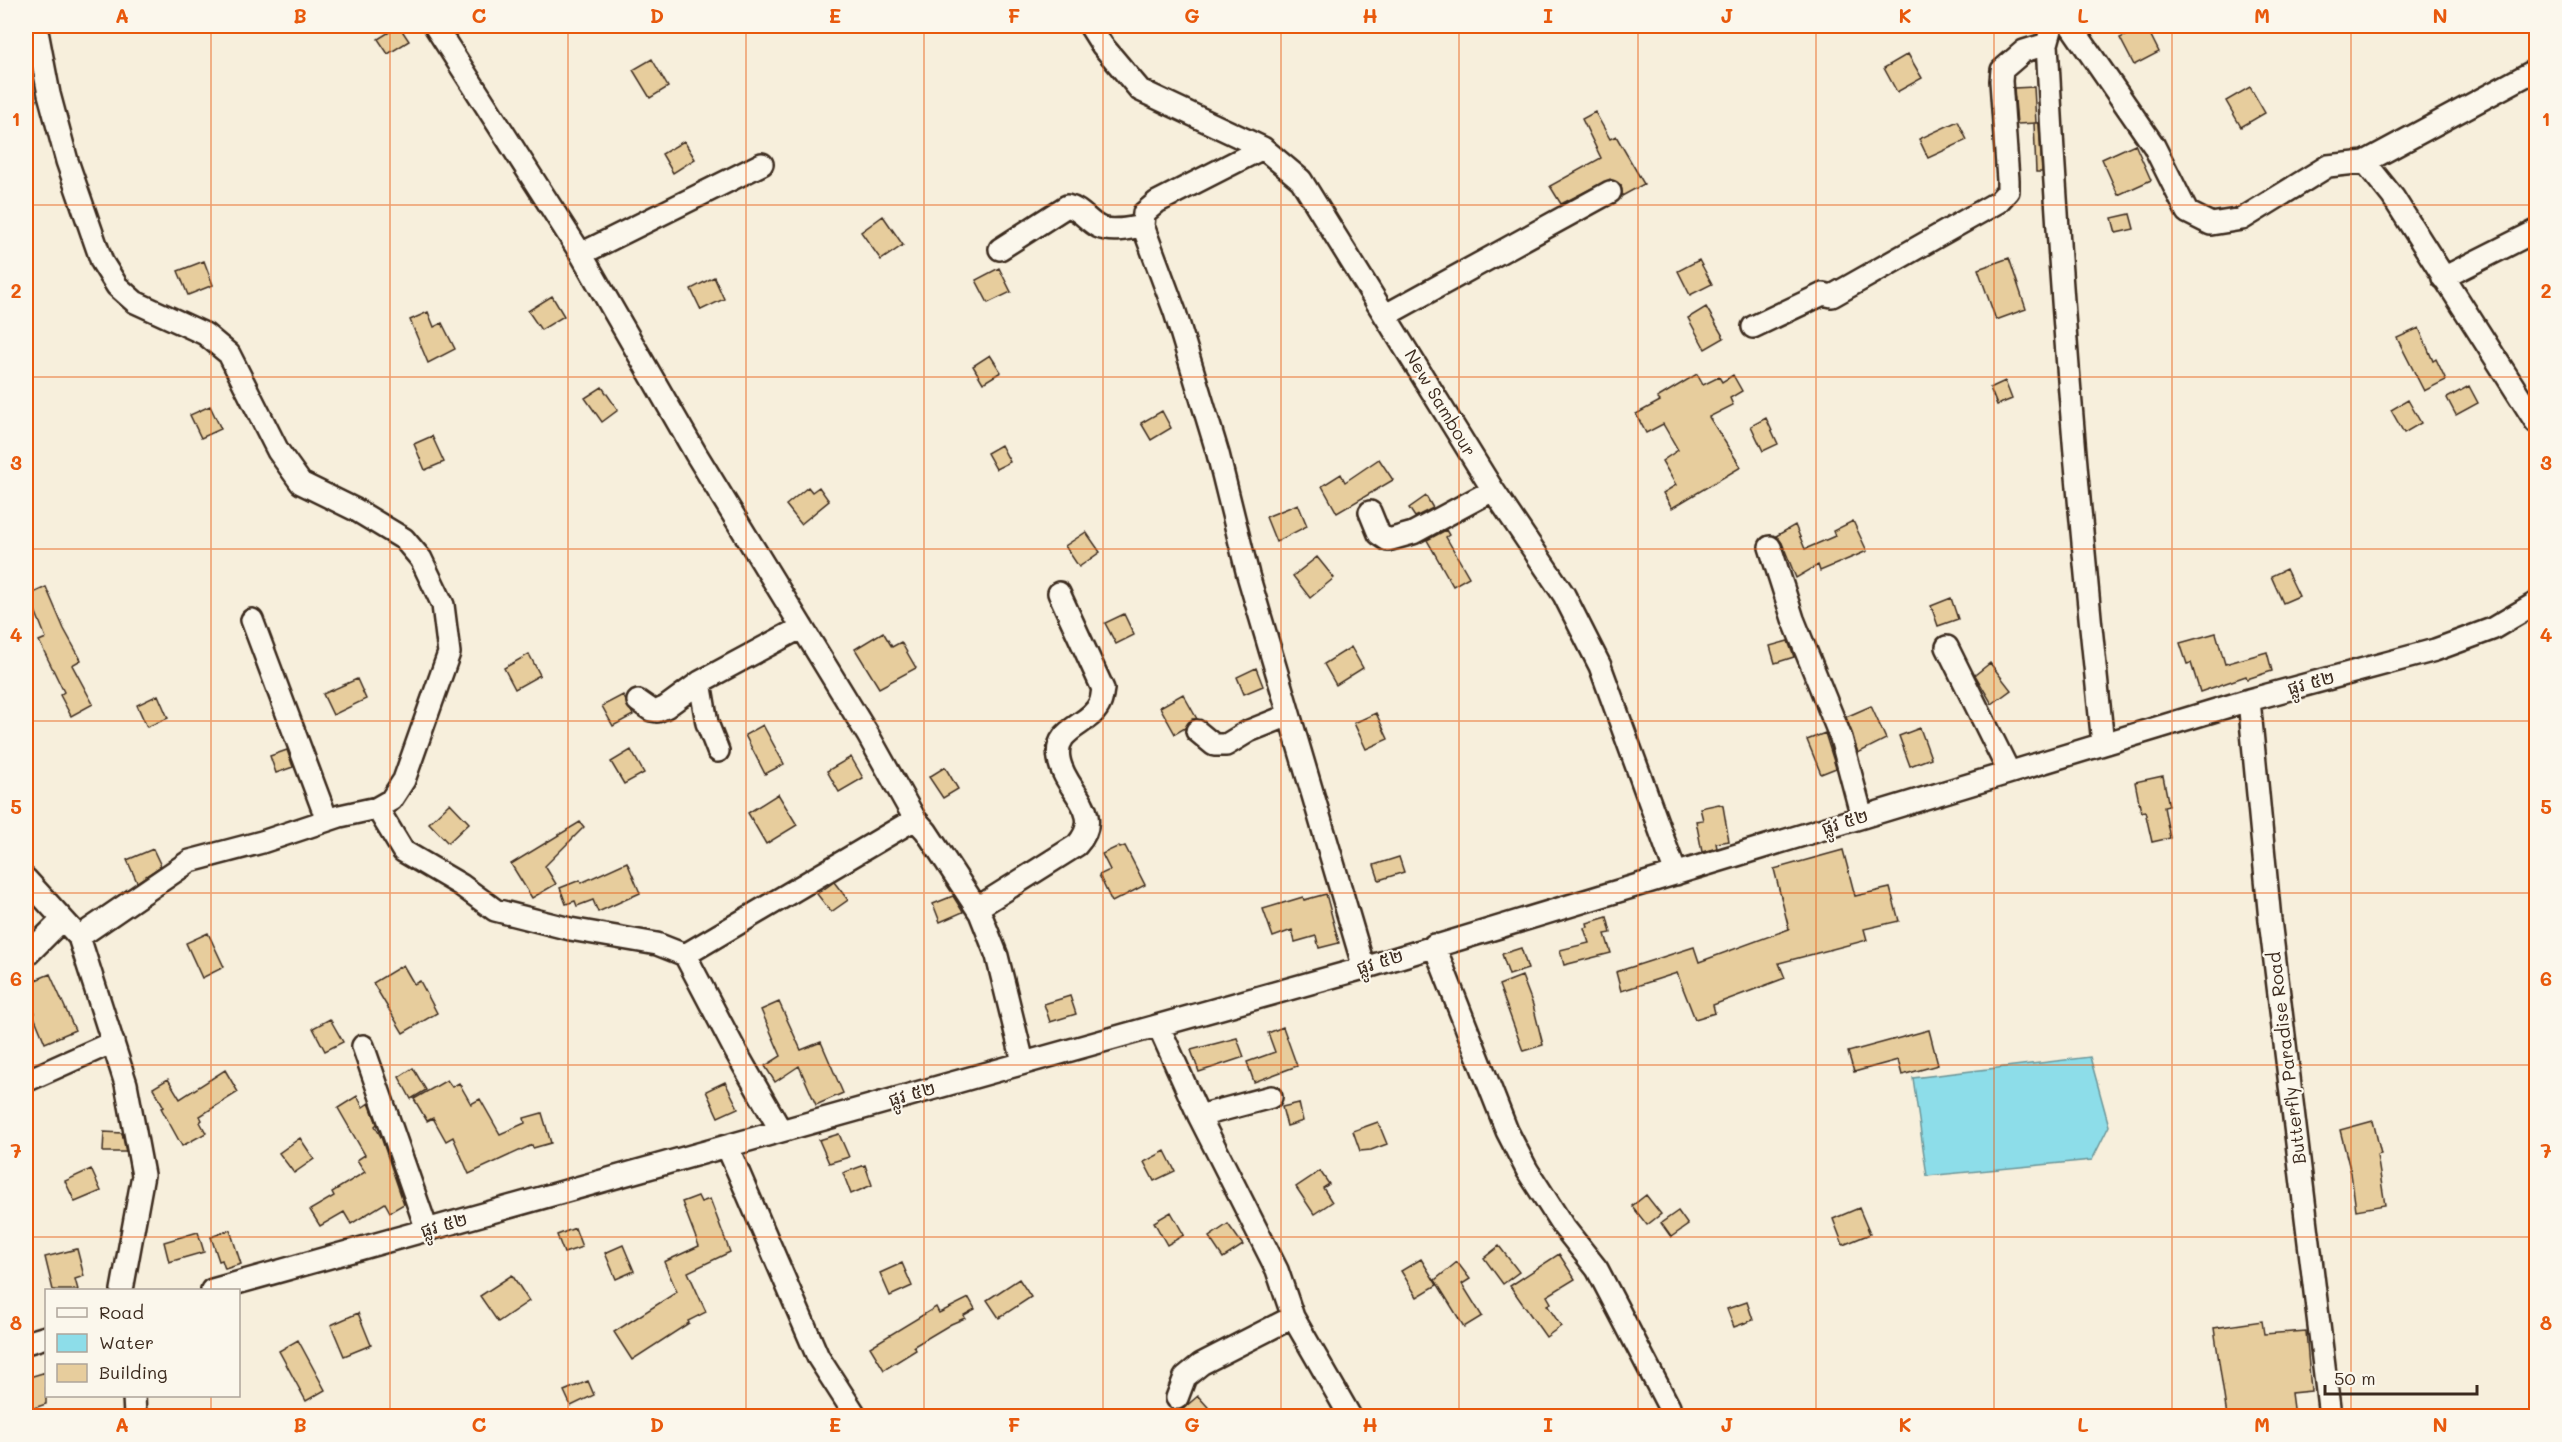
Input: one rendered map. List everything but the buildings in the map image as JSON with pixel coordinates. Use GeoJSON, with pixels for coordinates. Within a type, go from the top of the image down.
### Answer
{"type":"FeatureCollection","features":[{"type":"Feature","properties":{"kind":"street"},"geometry":{"type":"LineString","coordinates":[[36,26],[49,94],[67,161],[102,262],[117,286],[135,302],[205,333],[229,354],[278,451],[301,483],[356,510],[404,539],[421,559],[442,605],[449,653],[404,780],[390,800],[377,808],[327,820],[190,861],[79,937]]}},
{"type":"Feature","properties":{"kind":"street"},"geometry":{"type":"LineString","coordinates":[[435,26],[581,254],[696,454],[868,735],[915,819],[926,831],[977,908],[998,956],[1023,1062]]}},
{"type":"Feature","properties":{"kind":"street","name":"New Sambour"},"geometry":{"type":"LineString","coordinates":[[1090,26],[1102,45],[1140,90],[1263,148],[1301,180],[1493,490],[1564,595],[1600,666],[1676,873]]}},
{"type":"Feature","properties":{"kind":"street"},"geometry":{"type":"LineString","coordinates":[[2072,26],[2154,146],[2187,212],[2211,224],[2242,219],[2328,166],[2365,162],[2536,70]]}},
{"type":"Feature","properties":{"kind":"street"},"geometry":{"type":"LineString","coordinates":[[1753,327],[1823,294],[1832,296],[1998,202],[2008,191],[2002,70],[2024,51],[2050,35],[2063,315],[2082,546],[2103,744]]}},
{"type":"Feature","properties":{"kind":"street"},"geometry":{"type":"LineString","coordinates":[[1263,148],[1157,202],[1144,213],[1143,226],[1175,312],[1218,454],[1248,575],[1364,968]]}},
{"type":"Feature","properties":{"kind":"street"},"geometry":{"type":"LineString","coordinates":[[2365,162],[2393,197],[2536,422]]}},
{"type":"Feature","properties":{"kind":"street"},"geometry":{"type":"LineString","coordinates":[[581,254],[762,164]]}},
{"type":"Feature","properties":{"kind":"street"},"geometry":{"type":"LineString","coordinates":[[1386,315],[1610,192]]}},
{"type":"Feature","properties":{"kind":"street"},"geometry":{"type":"LineString","coordinates":[[1000,249],[1067,206],[1076,208],[1100,227],[1111,230],[1143,226]]}},
{"type":"Feature","properties":{"kind":"street"},"geometry":{"type":"LineString","coordinates":[[2443,278],[2536,231]]}},
{"type":"Feature","properties":{"kind":"street"},"geometry":{"type":"LineString","coordinates":[[1370,512],[1379,534],[1388,540],[1413,533],[1493,490]]}},
{"type":"Feature","properties":{"kind":"street"},"geometry":{"type":"LineString","coordinates":[[1770,547],[1793,619],[1840,738],[1862,817]]}},
{"type":"Feature","properties":{"kind":"street"},"geometry":{"type":"LineString","coordinates":[[977,908],[1077,845],[1088,830],[1088,817],[1059,758],[1060,744],[1066,732],[1090,716],[1100,704],[1103,689],[1059,593]]}},
{"type":"Feature","properties":{"kind":"street","name":"ផ្លូវ ៥២"},"geometry":{"type":"LineString","coordinates":[[216,1289],[1364,968],[2249,700],[2435,650],[2492,629],[2536,603]]}},
{"type":"Feature","properties":{"kind":"street"},"geometry":{"type":"LineString","coordinates":[[252,620],[327,820]]}},
{"type":"Feature","properties":{"kind":"street"},"geometry":{"type":"LineString","coordinates":[[638,701],[651,710],[657,711],[666,707],[700,682],[802,627]]}},
{"type":"Feature","properties":{"kind":"street"},"geometry":{"type":"LineString","coordinates":[[1947,647],[2009,772]]}},
{"type":"Feature","properties":{"kind":"street"},"geometry":{"type":"LineString","coordinates":[[700,682],[707,723],[718,751]]}},
{"type":"Feature","properties":{"kind":"street","name":"Butterfly Paradise Road"},"geometry":{"type":"LineString","coordinates":[[2249,700],[2270,920],[2330,1416]]}},
{"type":"Feature","properties":{"kind":"street"},"geometry":{"type":"LineString","coordinates":[[1197,731],[1214,745],[1226,745],[1249,731],[1289,715]]}},
{"type":"Feature","properties":{"kind":"street"},"geometry":{"type":"LineString","coordinates":[[377,808],[403,851],[461,885],[495,910],[570,929],[657,944],[685,955],[781,1131]]}},
{"type":"Feature","properties":{"kind":"street"},"geometry":{"type":"LineString","coordinates":[[685,955],[915,819]]}},
{"type":"Feature","properties":{"kind":"street"},"geometry":{"type":"LineString","coordinates":[[26,879],[79,937],[126,1084],[143,1175],[122,1289]]}},
{"type":"Feature","properties":{"kind":"street"},"geometry":{"type":"LineString","coordinates":[[26,956],[62,920]]}},
{"type":"Feature","properties":{"kind":"street"},"geometry":{"type":"LineString","coordinates":[[1434,945],[1507,1131],[1527,1170],[1563,1226],[1597,1269],[1669,1407]]}},
{"type":"Feature","properties":{"kind":"street"},"geometry":{"type":"LineString","coordinates":[[1159,1027],[1199,1116],[1277,1270],[1293,1317],[1350,1416]]}},
{"type":"Feature","properties":{"kind":"street"},"geometry":{"type":"LineString","coordinates":[[26,1081],[113,1042]]}},
{"type":"Feature","properties":{"kind":"street"},"geometry":{"type":"LineString","coordinates":[[363,1046],[427,1230]]}},
{"type":"Feature","properties":{"kind":"street"},"geometry":{"type":"LineString","coordinates":[[1199,1116],[1271,1097]]}},
{"type":"Feature","properties":{"kind":"street"},"geometry":{"type":"LineString","coordinates":[[727,1146],[818,1357],[856,1416]]}},
{"type":"Feature","properties":{"kind":"street"},"geometry":{"type":"LineString","coordinates":[[1177,1398],[1185,1377],[1201,1364],[1293,1317]]}},
{"type":"Feature","properties":{"kind":"street"},"geometry":{"type":"LineString","coordinates":[[26,1343],[45,1337]]}},
{"type":"Feature","properties":{"kind":"street"},"geometry":{"type":"LineString","coordinates":[[134,1397],[135,1416]]}},
{"type":"Feature","properties":{"kind":"water"},"geometry":{"type":"Polygon","coordinates":[[[2090,1057],[2109,1126],[2092,1160],[1927,1176],[1913,1078],[2090,1057]]]}}]}
